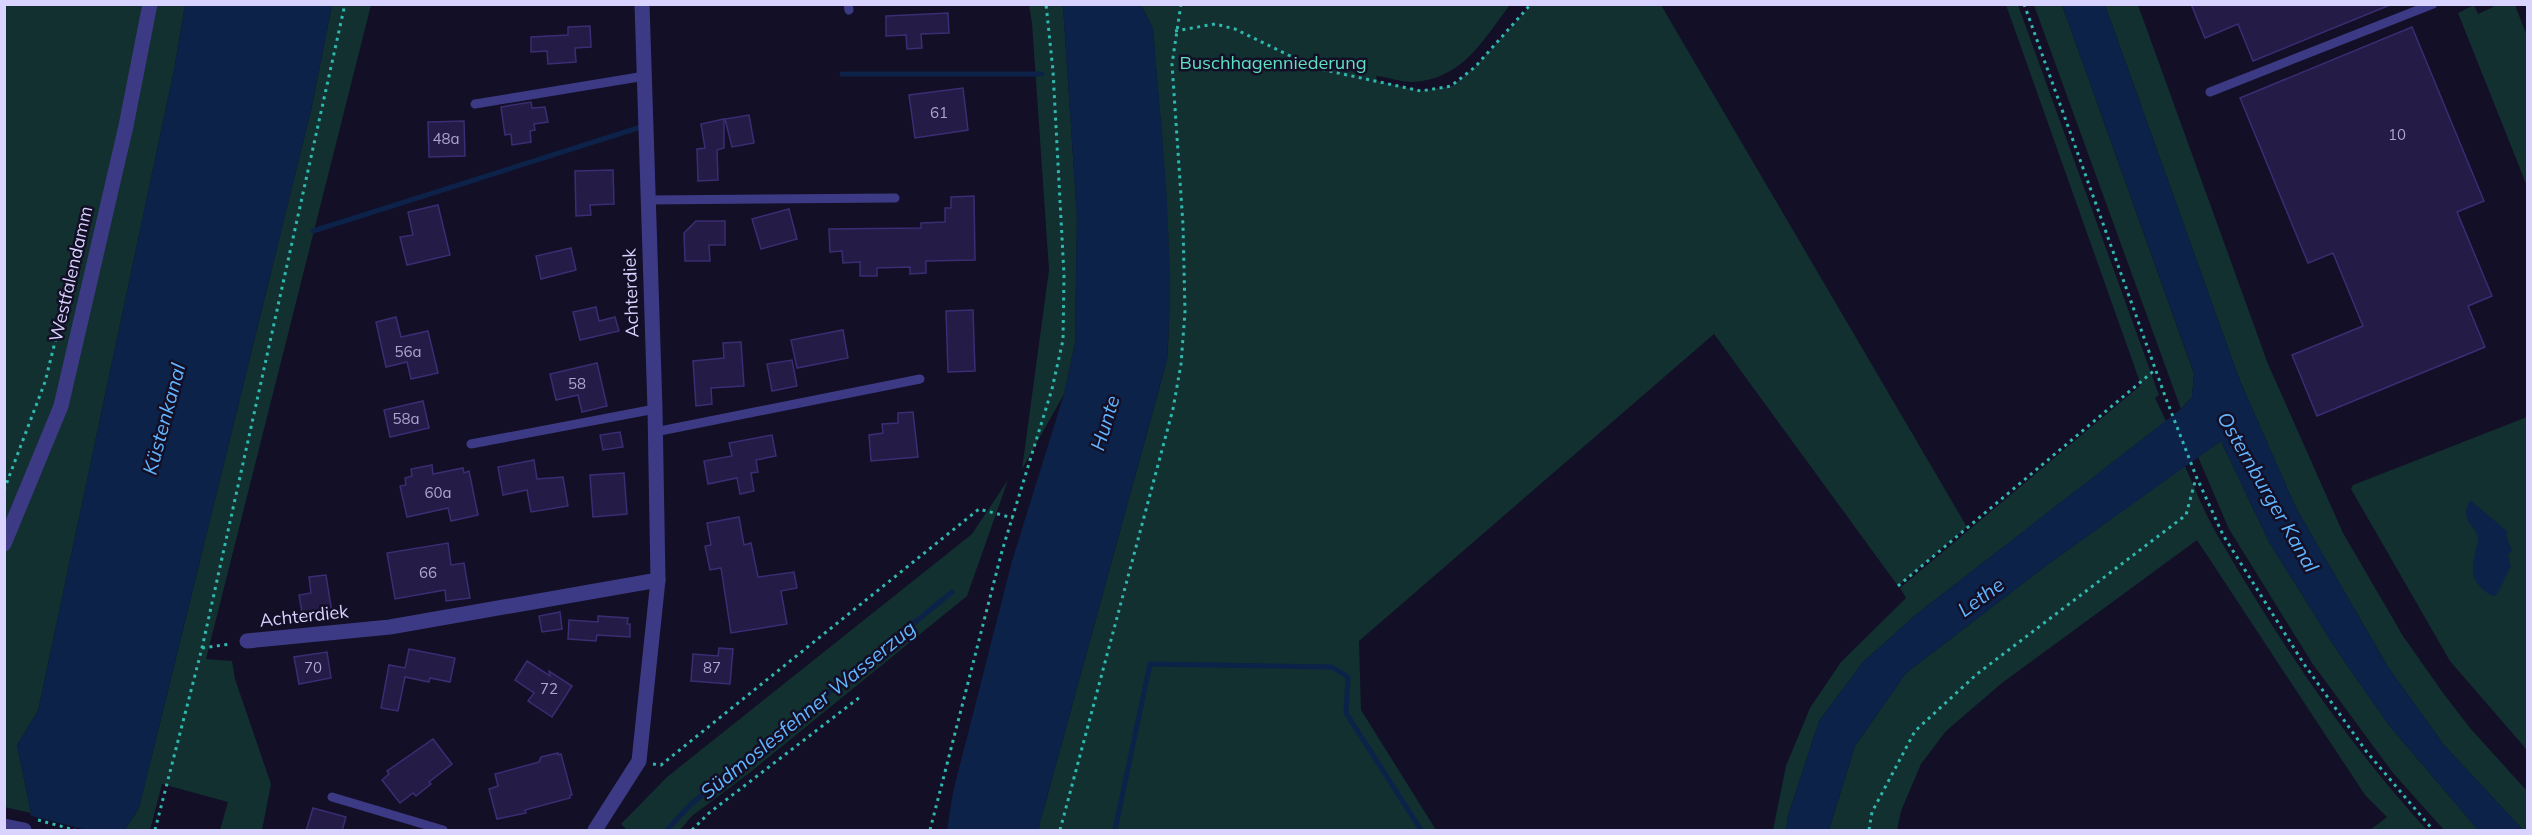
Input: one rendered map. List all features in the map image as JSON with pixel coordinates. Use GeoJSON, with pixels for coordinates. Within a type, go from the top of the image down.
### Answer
{"type":"FeatureCollection","features":[{"type":"Feature","properties":{"kind":"street","name":"Westfalendamm"},"geometry":{"type":"LineString","coordinates":[[4,543],[61,406],[126,126],[150,4]]}},
{"type":"Feature","properties":{"kind":"street","name":"Achterdiek"},"geometry":{"type":"LineString","coordinates":[[595,831],[639,761],[658,580],[642,4]]}},
{"type":"Feature","properties":{"kind":"street","name":"Achterdiek"},"geometry":{"type":"LineString","coordinates":[[247,642],[390,627],[658,580]]}},
{"type":"Feature","properties":{"kind":"street"},"geometry":{"type":"LineString","coordinates":[[5,826],[28,824]]}},
{"type":"Feature","properties":{"kind":"lane"},"geometry":{"type":"LineString","coordinates":[[2210,92],[2433,4]]}},
{"type":"Feature","properties":{"kind":"lane"},"geometry":{"type":"LineString","coordinates":[[475,104],[645,76]]}},
{"type":"Feature","properties":{"kind":"lane"},"geometry":{"type":"LineString","coordinates":[[648,200],[895,198]]}},
{"type":"Feature","properties":{"kind":"lane"},"geometry":{"type":"LineString","coordinates":[[655,432],[920,379]]}},
{"type":"Feature","properties":{"kind":"lane"},"geometry":{"type":"LineString","coordinates":[[471,444],[655,409]]}},
{"type":"Feature","properties":{"kind":"lane"},"geometry":{"type":"LineString","coordinates":[[332,797],[443,831]]}},
{"type":"Feature","properties":{"kind":"path"},"geometry":{"type":"LineString","coordinates":[[154,831],[202,648],[345,4]]}},
{"type":"Feature","properties":{"kind":"path"},"geometry":{"type":"LineString","coordinates":[[930,831],[1002,551],[1052,389],[1063,340],[1064,275],[1053,71],[1046,4]]}},
{"type":"Feature","properties":{"kind":"path"},"geometry":{"type":"LineString","coordinates":[[1060,831],[1173,409],[1181,364],[1185,301],[1184,225],[1172,64],[1175,31],[1181,13],[1180,4]]}},
{"type":"Feature","properties":{"kind":"path"},"geometry":{"type":"LineString","coordinates":[[1175,31],[1215,24],[1235,29],[1315,68],[1421,91],[1451,86],[1475,67],[1531,4]]}},
{"type":"Feature","properties":{"kind":"path"},"geometry":{"type":"LineString","coordinates":[[2024,4],[2165,396],[2196,476],[2223,535],[2304,664],[2366,752],[2433,831]]}},
{"type":"Feature","properties":{"kind":"path"},"geometry":{"type":"LineString","coordinates":[[4,490],[45,382],[82,237]]}},
{"type":"Feature","properties":{"kind":"path"},"geometry":{"type":"LineString","coordinates":[[1898,586],[2156,369]]}},
{"type":"Feature","properties":{"kind":"path"},"geometry":{"type":"LineString","coordinates":[[1869,831],[1872,813],[1916,731],[1977,674],[2186,515],[2196,476]]}},
{"type":"Feature","properties":{"kind":"path"},"geometry":{"type":"LineString","coordinates":[[639,761],[661,765],[979,509],[1014,518]]}},
{"type":"Feature","properties":{"kind":"path","name":"Achterdiek"},"geometry":{"type":"LineString","coordinates":[[202,648],[247,642]]}},
{"type":"Feature","properties":{"kind":"path"},"geometry":{"type":"LineString","coordinates":[[692,831],[709,813],[860,697]]}},
{"type":"Feature","properties":{"kind":"path"},"geometry":{"type":"LineString","coordinates":[[28,824],[75,831]]}},
{"type":"Feature","properties":{"kind":"green space"},"geometry":{"type":"Polygon","coordinates":[[[4,5],[185,5],[174,70],[38,711],[17,745],[31,813],[4,807],[4,5]]]}},
{"type":"Feature","properties":{"kind":"green space"},"geometry":{"type":"Polygon","coordinates":[[[332,5],[371,5],[206,659],[232,661],[235,679],[271,784],[262,830],[220,830],[228,802],[162,784],[150,830],[125,830],[139,808],[312,106],[332,5]]]}},
{"type":"Feature","properties":{"kind":"green space"},"geometry":{"type":"Polygon","coordinates":[[[1029,5],[1063,5],[1077,217],[1075,343],[1064,394],[1022,469],[1049,270],[1029,5]]]}},
{"type":"Feature","properties":{"kind":"green space","name":"Buschhagenniederung"},"geometry":{"type":"Polygon","coordinates":[[[1141,5],[1510,5],[1470,56],[1445,74],[1429,80],[1412,82],[1376,76],[1377,81],[1421,91],[1452,86],[1475,67],[1531,5],[1661,5],[1967,527],[1898,586],[1714,334],[1359,641],[1361,710],[1436,830],[1038,830],[1167,360],[1169,277],[1163,152],[1153,28],[1141,5]]]}},
{"type":"Feature","properties":{"kind":"green space"},"geometry":{"type":"Polygon","coordinates":[[[2006,5],[2018,5],[2159,395],[2155,398],[2166,421],[1918,613],[1863,662],[1819,721],[1788,816],[1786,830],[1773,830],[1786,766],[1810,708],[1841,662],[1906,598],[1900,588],[2141,385],[2006,5]]]}},
{"type":"Feature","properties":{"kind":"green space"},"geometry":{"type":"Polygon","coordinates":[[[2034,5],[2062,5],[2194,374],[2192,397],[2181,409],[2034,5]]]}},
{"type":"Feature","properties":{"kind":"green space"},"geometry":{"type":"Polygon","coordinates":[[[2105,5],[2138,5],[2268,364],[2343,533],[2403,636],[2443,693],[2470,728],[2527,791],[2527,830],[2523,830],[2444,745],[2388,667],[2296,508],[2240,381],[2105,5]]]}},
{"type":"Feature","properties":{"kind":"green space"},"geometry":{"type":"Polygon","coordinates":[[[2474,5],[2478,14],[2493,5],[2515,5],[2527,36],[2527,186],[2458,13],[2474,5]]]}},
{"type":"Feature","properties":{"kind":"green space"},"geometry":{"type":"Polygon","coordinates":[[[2527,417],[2527,750],[2450,661],[2351,489],[2353,485],[2527,417]]]}},
{"type":"Feature","properties":{"kind":"green space"},"geometry":{"type":"Polygon","coordinates":[[[2221,441],[2269,542],[2338,652],[2388,724],[2478,830],[2444,830],[2393,773],[2312,663],[2229,529],[2198,457],[2221,441]]]}},
{"type":"Feature","properties":{"kind":"green space"},"geometry":{"type":"Polygon","coordinates":[[[2185,466],[2213,528],[2289,652],[2341,726],[2427,830],[2370,830],[2387,817],[2365,795],[2197,540],[2002,683],[1946,731],[1921,764],[1901,811],[1897,830],[1829,830],[1855,746],[1906,673],[2047,565],[2185,466]]]}},
{"type":"Feature","properties":{"kind":"green space"},"geometry":{"type":"Polygon","coordinates":[[[1008,480],[967,596],[748,774],[692,816],[680,830],[627,830],[621,824],[667,777],[972,534],[1008,480]]]}},
{"type":"Feature","properties":{"kind":"water","name":"Küstenkanal"},"geometry":{"type":"Polygon","coordinates":[[[185,5],[332,5],[312,106],[139,808],[125,830],[26,830],[31,813],[17,745],[38,711],[174,70],[185,5]]]}},
{"type":"Feature","properties":{"kind":"water","name":"Hunte"},"geometry":{"type":"Polygon","coordinates":[[[1063,5],[1141,5],[1153,28],[1168,235],[1167,360],[1038,830],[947,830],[953,792],[1012,561],[1064,394],[1075,343],[1077,217],[1063,5]]]}},
{"type":"Feature","properties":{"kind":"water"},"geometry":{"type":"Polygon","coordinates":[[[2062,5],[2105,5],[2240,381],[2296,508],[2388,667],[2444,745],[2523,830],[2478,830],[2388,724],[2338,652],[2269,542],[2221,441],[2047,565],[1906,673],[1855,746],[1829,830],[1786,830],[1788,816],[1819,721],[1863,662],[1918,613],[2181,409],[2192,397],[2194,373],[2062,5]]]}},
{"type":"Feature","properties":{"kind":"water"},"geometry":{"type":"Polygon","coordinates":[[[2470,500],[2508,532],[2506,536],[2512,550],[2508,555],[2511,566],[2497,595],[2492,596],[2484,590],[2473,575],[2478,541],[2477,534],[2466,513],[2470,500]]]}},
{"type":"Feature","properties":{"kind":"pier"},"geometry":{"type":"Polygon","coordinates":[[[28,815],[87,830],[23,830],[28,815]]]}},
{"type":"Feature","properties":{"kind":"building"},"geometry":{"type":"Polygon","coordinates":[[[2191,4],[2390,5],[2253,61],[2238,24],[2205,38],[2191,4]]]}},
{"type":"Feature","properties":{"kind":"building"},"geometry":{"type":"Polygon","coordinates":[[[948,13],[949,33],[921,34],[922,48],[907,49],[906,35],[886,36],[886,16],[948,13]]]}},
{"type":"Feature","properties":{"kind":"building"},"geometry":{"type":"Polygon","coordinates":[[[590,26],[591,47],[575,48],[576,62],[548,64],[547,51],[531,52],[531,37],[568,35],[568,27],[590,26]]]}},
{"type":"Feature","properties":{"kind":"building"},"geometry":{"type":"Polygon","coordinates":[[[2412,27],[2484,201],[2457,212],[2492,296],[2468,306],[2485,347],[2317,416],[2292,355],[2363,326],[2333,253],[2308,263],[2240,98],[2412,27]]]}},
{"type":"Feature","properties":{"kind":"building"},"geometry":{"type":"Polygon","coordinates":[[[963,88],[968,130],[915,138],[909,95],[963,88]]]}},
{"type":"Feature","properties":{"kind":"building"},"geometry":{"type":"Polygon","coordinates":[[[531,102],[532,108],[545,107],[548,122],[534,124],[535,130],[530,131],[531,142],[512,145],[511,134],[505,135],[501,107],[531,102]]]}},
{"type":"Feature","properties":{"kind":"building"},"geometry":{"type":"Polygon","coordinates":[[[749,115],[754,143],[732,147],[725,119],[749,115]]]}},
{"type":"Feature","properties":{"kind":"building"},"geometry":{"type":"Polygon","coordinates":[[[724,119],[724,148],[717,150],[718,180],[698,181],[697,149],[705,148],[701,124],[724,119]]]}},
{"type":"Feature","properties":{"kind":"building"},"geometry":{"type":"Polygon","coordinates":[[[464,121],[465,156],[429,157],[428,122],[464,121]]]}},
{"type":"Feature","properties":{"kind":"building"},"geometry":{"type":"Polygon","coordinates":[[[613,170],[614,204],[590,205],[591,215],[576,216],[575,171],[613,170]]]}},
{"type":"Feature","properties":{"kind":"building"},"geometry":{"type":"Polygon","coordinates":[[[974,196],[975,260],[926,261],[926,273],[910,274],[910,267],[877,268],[877,276],[860,276],[860,262],[843,263],[842,251],[830,252],[829,229],[921,228],[921,223],[945,222],[945,208],[951,208],[951,197],[974,196]]]}},
{"type":"Feature","properties":{"kind":"building"},"geometry":{"type":"Polygon","coordinates":[[[438,205],[450,255],[407,265],[400,237],[413,235],[408,212],[438,205]]]}},
{"type":"Feature","properties":{"kind":"building"},"geometry":{"type":"Polygon","coordinates":[[[789,209],[797,239],[761,249],[752,219],[789,209]]]}},
{"type":"Feature","properties":{"kind":"building"},"geometry":{"type":"Polygon","coordinates":[[[696,221],[725,221],[725,245],[709,245],[710,261],[685,261],[684,233],[696,221]]]}},
{"type":"Feature","properties":{"kind":"building"},"geometry":{"type":"Polygon","coordinates":[[[571,248],[576,270],[541,279],[536,256],[571,248]]]}},
{"type":"Feature","properties":{"kind":"building"},"geometry":{"type":"Polygon","coordinates":[[[596,307],[599,321],[615,317],[619,331],[580,340],[573,312],[596,307]]]}},
{"type":"Feature","properties":{"kind":"building"},"geometry":{"type":"Polygon","coordinates":[[[973,310],[975,371],[948,372],[946,311],[973,310]]]}},
{"type":"Feature","properties":{"kind":"building"},"geometry":{"type":"Polygon","coordinates":[[[396,317],[401,337],[428,331],[438,373],[411,379],[407,362],[386,367],[376,322],[396,317]]]}},
{"type":"Feature","properties":{"kind":"building"},"geometry":{"type":"Polygon","coordinates":[[[843,330],[848,358],[797,368],[791,340],[843,330]]]}},
{"type":"Feature","properties":{"kind":"building"},"geometry":{"type":"Polygon","coordinates":[[[741,342],[744,386],[711,388],[712,404],[696,406],[693,361],[724,358],[723,343],[741,342]]]}},
{"type":"Feature","properties":{"kind":"building"},"geometry":{"type":"Polygon","coordinates":[[[792,360],[797,386],[772,391],[767,364],[792,360]]]}},
{"type":"Feature","properties":{"kind":"building"},"geometry":{"type":"Polygon","coordinates":[[[597,363],[607,406],[582,412],[578,395],[556,400],[550,374],[597,363]]]}},
{"type":"Feature","properties":{"kind":"building"},"geometry":{"type":"Polygon","coordinates":[[[423,401],[429,428],[390,437],[384,410],[423,401]]]}},
{"type":"Feature","properties":{"kind":"building"},"geometry":{"type":"Polygon","coordinates":[[[913,412],[918,457],[871,461],[869,435],[883,433],[882,424],[898,423],[898,413],[913,412]]]}},
{"type":"Feature","properties":{"kind":"building"},"geometry":{"type":"Polygon","coordinates":[[[620,432],[623,447],[603,450],[600,435],[620,432]]]}},
{"type":"Feature","properties":{"kind":"building"},"geometry":{"type":"Polygon","coordinates":[[[772,435],[776,456],[756,460],[758,472],[751,473],[754,491],[740,494],[737,478],[708,484],[704,461],[732,456],[729,443],[772,435]]]}},
{"type":"Feature","properties":{"kind":"building"},"geometry":{"type":"Polygon","coordinates":[[[534,460],[537,479],[563,477],[568,506],[531,512],[527,490],[503,495],[498,467],[534,460]]]}},
{"type":"Feature","properties":{"kind":"building"},"geometry":{"type":"Polygon","coordinates":[[[432,465],[433,474],[463,468],[464,473],[469,471],[478,515],[451,521],[448,508],[407,517],[400,486],[406,485],[405,478],[412,476],[411,469],[432,465]]]}},
{"type":"Feature","properties":{"kind":"building"},"geometry":{"type":"Polygon","coordinates":[[[624,473],[627,514],[593,517],[590,475],[624,473]]]}},
{"type":"Feature","properties":{"kind":"building"},"geometry":{"type":"Polygon","coordinates":[[[739,517],[744,545],[751,543],[758,577],[794,572],[797,588],[781,591],[787,624],[731,633],[721,568],[710,570],[705,546],[711,545],[707,523],[739,517]]]}},
{"type":"Feature","properties":{"kind":"building"},"geometry":{"type":"Polygon","coordinates":[[[448,543],[451,565],[464,563],[470,598],[446,601],[445,590],[395,599],[387,553],[448,543]]]}},
{"type":"Feature","properties":{"kind":"building"},"geometry":{"type":"Polygon","coordinates":[[[326,575],[332,613],[303,618],[299,595],[311,593],[309,577],[326,575]]]}},
{"type":"Feature","properties":{"kind":"building"},"geometry":{"type":"Polygon","coordinates":[[[560,612],[562,629],[542,632],[539,616],[560,612]]]}},
{"type":"Feature","properties":{"kind":"building"},"geometry":{"type":"Polygon","coordinates":[[[598,616],[628,618],[630,637],[597,635],[596,641],[568,639],[569,620],[598,622],[598,616]]]}},
{"type":"Feature","properties":{"kind":"building"},"geometry":{"type":"Polygon","coordinates":[[[719,648],[733,649],[730,684],[691,681],[693,654],[718,656],[719,648]]]}},
{"type":"Feature","properties":{"kind":"building"},"geometry":{"type":"Polygon","coordinates":[[[409,649],[455,658],[450,682],[430,678],[429,682],[405,677],[398,711],[381,708],[389,665],[405,668],[409,649]]]}},
{"type":"Feature","properties":{"kind":"building"},"geometry":{"type":"Polygon","coordinates":[[[327,652],[331,678],[299,684],[294,657],[327,652]]]}},
{"type":"Feature","properties":{"kind":"building"},"geometry":{"type":"Polygon","coordinates":[[[527,661],[550,676],[549,671],[572,686],[552,717],[528,701],[534,693],[515,680],[527,661]]]}},
{"type":"Feature","properties":{"kind":"building"},"geometry":{"type":"Polygon","coordinates":[[[433,739],[452,764],[429,782],[431,784],[416,796],[413,793],[400,803],[382,780],[389,774],[387,771],[433,739]]]}},
{"type":"Feature","properties":{"kind":"building"},"geometry":{"type":"Polygon","coordinates":[[[558,753],[558,755],[561,754],[572,795],[570,798],[525,810],[526,813],[497,819],[489,789],[498,786],[495,774],[539,762],[541,757],[558,753]]]}},
{"type":"Feature","properties":{"kind":"building"},"geometry":{"type":"Polygon","coordinates":[[[313,808],[346,817],[342,831],[306,831],[313,808]]]}},
{"type":"Feature","properties":{"kind":"waterway"},"geometry":{"type":"LineString","coordinates":[[842,74],[1042,74]]}},
{"type":"Feature","properties":{"kind":"waterway"},"geometry":{"type":"LineString","coordinates":[[313,231],[641,127]]}},
{"type":"Feature","properties":{"kind":"waterway","name":"Südmoslesfehner Wasserzug"},"geometry":{"type":"LineString","coordinates":[[667,830],[690,805],[952,592]]}},
{"type":"Feature","properties":{"kind":"waterway"},"geometry":{"type":"LineString","coordinates":[[1115,830],[1150,664],[1332,667],[1348,677],[1346,713],[1421,830]]}},
{"type":"Feature","properties":{"kind":"water label","name":"Osternburger Kanal"},"geometry":{"type":"Point","coordinates":[2268,492]}},
{"type":"Feature","properties":{"kind":"water label","name":"Lethe"},"geometry":{"type":"Point","coordinates":[1981,597]}}]}
